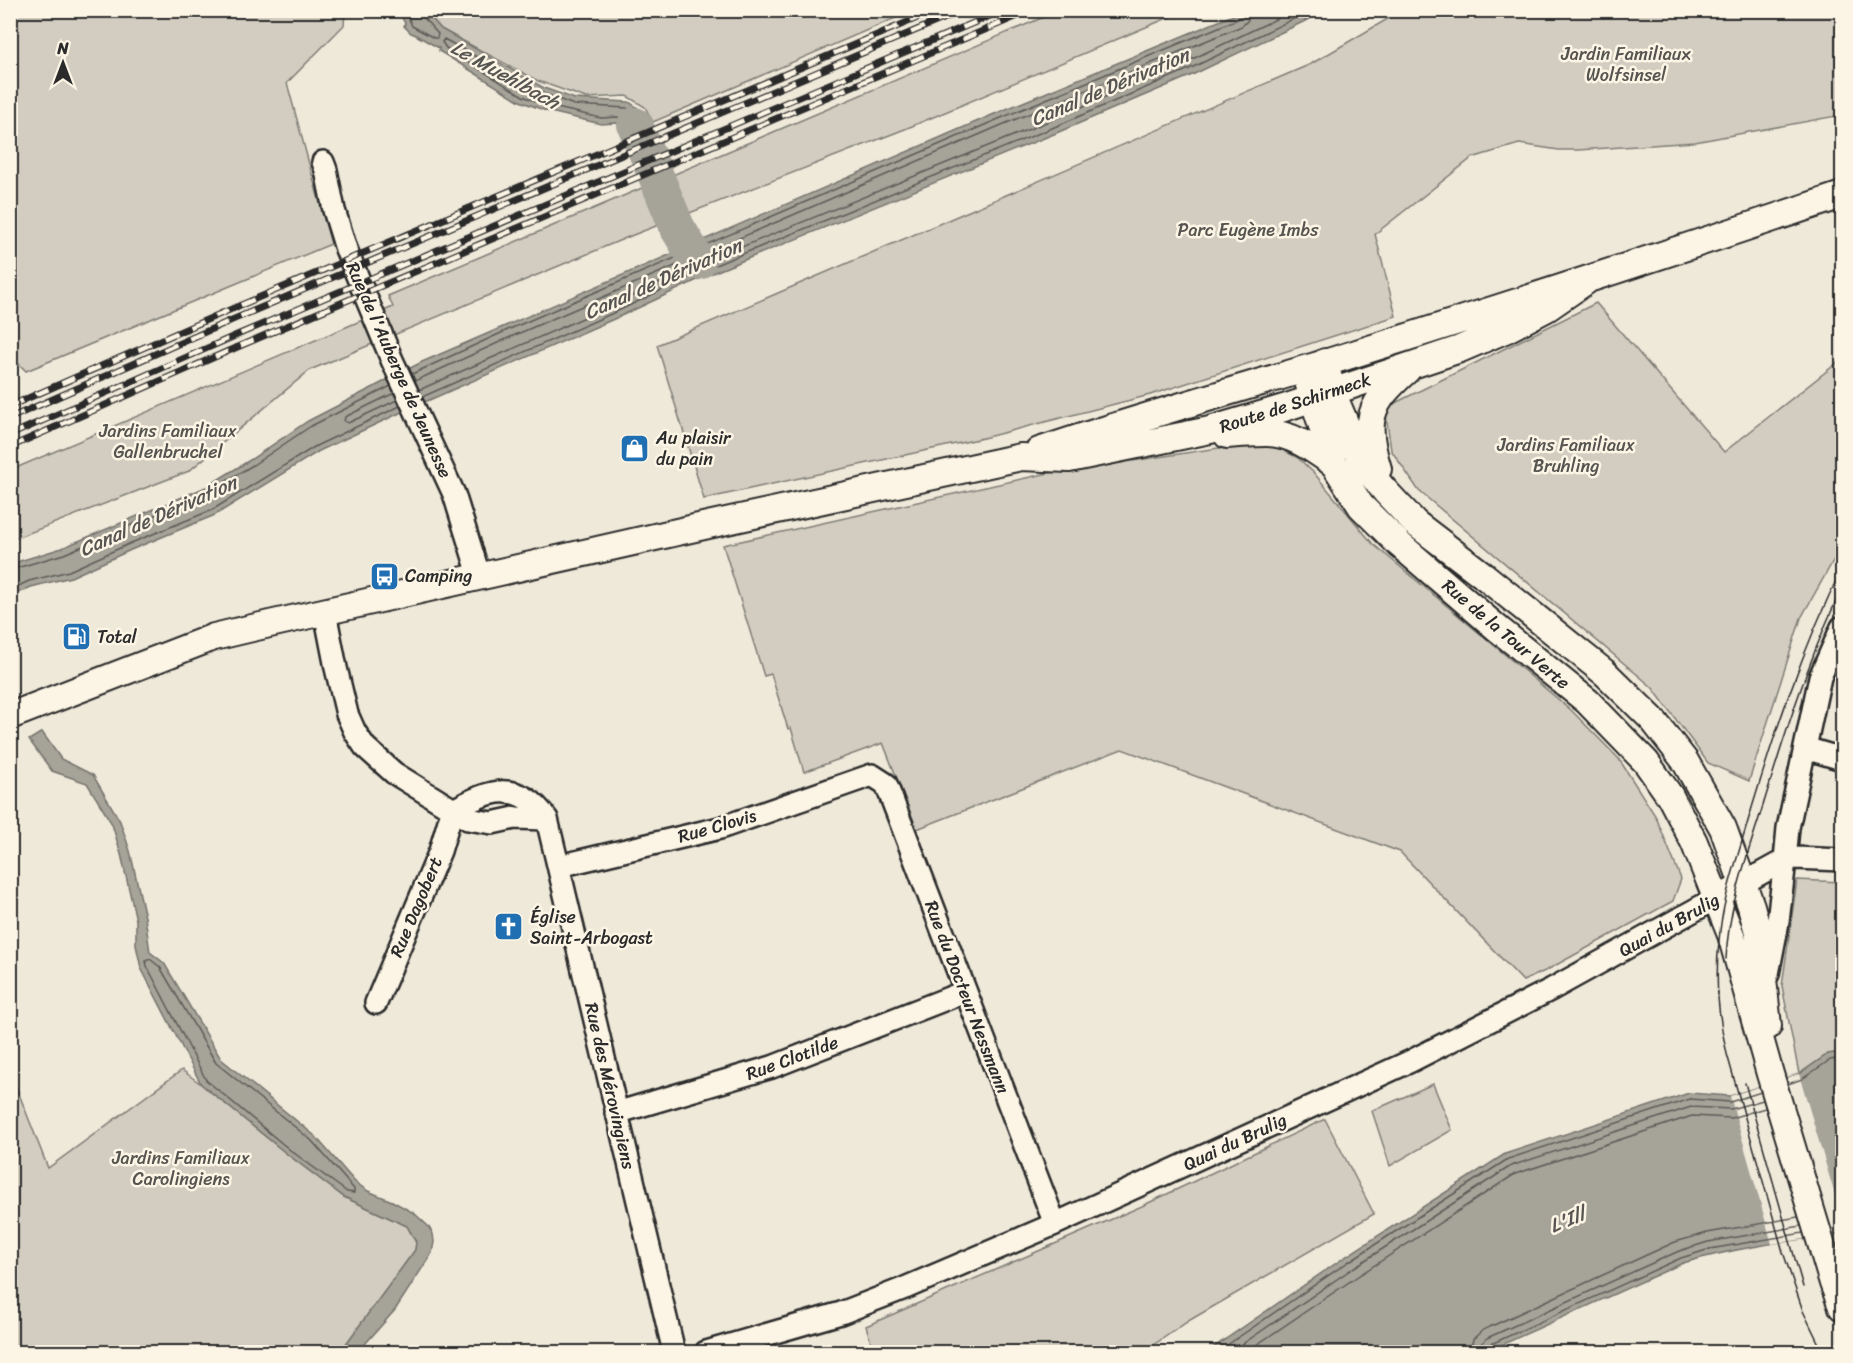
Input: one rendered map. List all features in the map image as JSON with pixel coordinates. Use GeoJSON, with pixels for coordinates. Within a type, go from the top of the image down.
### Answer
{"type":"FeatureCollection","features":[{"type":"Feature","properties":{"kind":"main road"},"geometry":{"type":"LineString","coordinates":[[1021,457],[1118,424],[1315,366],[1586,281],[1842,195]]}},
{"type":"Feature","properties":{"kind":"main road","name":"Route de Schirmeck"},"geometry":{"type":"LineString","coordinates":[[10,716],[214,637],[751,515],[1021,457],[1070,459],[1210,430],[1460,349],[1508,329],[1546,308],[1586,281]]}},
{"type":"Feature","properties":{"kind":"main road","name":"Rue de la Tour Verte"},"geometry":{"type":"LineString","coordinates":[[1315,366],[1323,395],[1334,464],[1361,506],[1379,525],[1498,629],[1587,701],[1646,762],[1670,796],[1694,842],[1731,935],[1770,1074]]}},
{"type":"Feature","properties":{"kind":"main road","name":"Route de Schirmeck"},"geometry":{"type":"LineString","coordinates":[[1385,491],[1372,446],[1370,423],[1377,403],[1389,386],[1412,366]]}},
{"type":"Feature","properties":{"kind":"main road","name":"Rue de la Tour Verte"},"geometry":{"type":"LineString","coordinates":[[1323,395],[1364,466],[1415,523],[1483,574],[1605,673],[1653,720],[1685,761],[1723,828],[1758,932],[1766,994],[1770,1074]]}},
{"type":"Feature","properties":{"kind":"main road","name":"Route de Schirmeck"},"geometry":{"type":"LineString","coordinates":[[1178,437],[1278,434],[1293,438],[1334,464]]}},
{"type":"Feature","properties":{"kind":"main road"},"geometry":{"type":"LineString","coordinates":[[1770,1074],[1842,1307]]}},
{"type":"Feature","properties":{"kind":"street","name":"Rue de l'Auberge de Jeunesse"},"geometry":{"type":"LineString","coordinates":[[322,162],[327,170],[334,210],[346,249],[392,360],[454,494],[480,578]]}},
{"type":"Feature","properties":{"kind":"street","name":"Rue des Mérovingiens"},"geometry":{"type":"LineString","coordinates":[[325,612],[347,714],[365,747],[394,773],[468,819],[492,823],[515,818],[547,819],[674,1353]]}},
{"type":"Feature","properties":{"kind":"street"},"geometry":{"type":"LineString","coordinates":[[1766,994],[1769,965],[1778,922],[1788,828],[1820,677],[1842,627]]}},
{"type":"Feature","properties":{"kind":"street"},"geometry":{"type":"LineString","coordinates":[[1805,748],[1842,759]]}},
{"type":"Feature","properties":{"kind":"street","name":"Rue Clovis"},"geometry":{"type":"LineString","coordinates":[[559,866],[720,828],[872,775]]}},
{"type":"Feature","properties":{"kind":"street","name":"Rue du Docteur Nessmann"},"geometry":{"type":"LineString","coordinates":[[872,775],[886,784],[964,993],[1055,1224]]}},
{"type":"Feature","properties":{"kind":"street","name":"Rue Dagobert"},"geometry":{"type":"LineString","coordinates":[[376,1003],[440,851],[452,811]]}},
{"type":"Feature","properties":{"kind":"street"},"geometry":{"type":"LineString","coordinates":[[1785,860],[1795,858],[1842,860]]}},
{"type":"Feature","properties":{"kind":"street","name":"Quai du Brulig"},"geometry":{"type":"LineString","coordinates":[[706,1353],[841,1313],[1055,1224],[1411,1061],[1552,990],[1785,860]]}},
{"type":"Feature","properties":{"kind":"street","name":"Rue Clotilde"},"geometry":{"type":"LineString","coordinates":[[616,1113],[772,1067],[964,993]]}},
{"type":"Feature","properties":{"kind":"green space"},"geometry":{"type":"Polygon","coordinates":[[[11,10],[345,11],[344,25],[287,83],[331,244],[26,371],[10,355],[11,10]]]}},
{"type":"Feature","properties":{"kind":"green space"},"geometry":{"type":"Polygon","coordinates":[[[425,11],[912,11],[653,122],[645,107],[627,96],[586,98],[538,81],[441,29],[425,11]]]}},
{"type":"Feature","properties":{"kind":"green space","name":"Jardins Familiaux Gallenbruchel"},"geometry":{"type":"Polygon","coordinates":[[[1058,11],[1184,11],[905,129],[633,235],[310,370],[189,471],[11,540],[11,470],[393,307],[388,296],[1058,11]]]}},
{"type":"Feature","properties":{"kind":"green space","name":"Parc Eugène Imbs"},"geometry":{"type":"Polygon","coordinates":[[[1401,11],[1842,11],[1842,115],[1695,142],[1578,150],[1559,150],[1519,144],[1472,158],[1375,234],[1396,316],[1150,395],[983,438],[704,499],[657,345],[1311,64],[1401,11]]]}},
{"type":"Feature","properties":{"kind":"green space","name":"Jardins Familiaux Bruhling"},"geometry":{"type":"Polygon","coordinates":[[[1596,303],[1724,452],[1842,359],[1842,545],[1801,618],[1749,781],[1708,763],[1652,687],[1419,491],[1391,450],[1385,408],[1596,303]]]}},
{"type":"Feature","properties":{"kind":"green space"},"geometry":{"type":"Polygon","coordinates":[[[1262,444],[1281,449],[1298,458],[1314,473],[1373,544],[1571,710],[1619,759],[1656,817],[1681,879],[1673,901],[1523,981],[1400,852],[1122,749],[917,829],[883,743],[804,772],[771,674],[764,676],[723,545],[1044,474],[1239,445],[1262,444]]]}},
{"type":"Feature","properties":{"kind":"green space"},"geometry":{"type":"Polygon","coordinates":[[[1797,880],[1842,882],[1842,1052],[1828,1054],[1799,1074],[1782,986],[1797,880]]]}},
{"type":"Feature","properties":{"kind":"green space","name":"Jardins Familiaux Carolingiens"},"geometry":{"type":"Polygon","coordinates":[[[182,1070],[344,1197],[407,1226],[416,1243],[415,1250],[340,1352],[11,1352],[10,1071],[48,1168],[182,1070]]]}},
{"type":"Feature","properties":{"kind":"green space"},"geometry":{"type":"Polygon","coordinates":[[[1433,1084],[1452,1130],[1390,1166],[1372,1111],[1433,1084]]]}},
{"type":"Feature","properties":{"kind":"green space"},"geometry":{"type":"Polygon","coordinates":[[[1325,1119],[1374,1214],[1190,1320],[1143,1352],[874,1352],[866,1326],[1142,1206],[1325,1119]]]}},
{"type":"Feature","properties":{"kind":"water"},"geometry":{"type":"Polygon","coordinates":[[[398,11],[425,11],[441,29],[544,88],[575,99],[629,102],[638,108],[645,123],[623,131],[617,123],[601,124],[546,111],[520,101],[439,51],[439,48],[411,33],[404,26],[405,23],[398,11]]]}},
{"type":"Feature","properties":{"kind":"water","name":"Canal de Dérivation"},"geometry":{"type":"Polygon","coordinates":[[[1243,11],[1326,11],[1190,76],[710,274],[319,451],[215,515],[71,577],[31,587],[11,596],[10,564],[62,548],[206,487],[308,421],[422,362],[999,112],[1243,11]]]}},
{"type":"Feature","properties":{"kind":"water"},"geometry":{"type":"Polygon","coordinates":[[[42,732],[61,759],[93,775],[120,821],[130,851],[145,917],[150,952],[164,963],[221,1059],[315,1136],[355,1182],[368,1191],[414,1213],[433,1234],[432,1253],[395,1310],[358,1352],[340,1352],[415,1250],[416,1242],[407,1226],[344,1197],[201,1084],[141,968],[136,945],[136,920],[112,824],[87,783],[52,771],[29,740],[42,732]]]}},
{"type":"Feature","properties":{"kind":"water","name":"L'Ill"},"geometry":{"type":"Polygon","coordinates":[[[1842,1052],[1842,1233],[1742,1249],[1683,1263],[1486,1352],[1207,1352],[1345,1257],[1505,1154],[1689,1093],[1730,1096],[1799,1074],[1828,1054],[1842,1052]]]}},
{"type":"Feature","properties":{"kind":"pier"},"geometry":{"type":"Polygon","coordinates":[[[1799,1074],[1842,1219],[1842,1233],[1772,1244],[1730,1096],[1799,1074]]]}},
{"type":"Feature","properties":{"kind":"waterway","name":"Le Muehlbach"},"geometry":{"type":"LineString","coordinates":[[635,125],[677,227],[698,262]]}},
{"type":"Feature","properties":{"kind":"tram line"},"geometry":{"type":"LineString","coordinates":[[1823,1352],[1803,1311],[1783,1252],[1727,1054],[1719,1012],[1717,969],[1727,895],[1758,789],[1802,661],[1842,568]]}},
{"type":"Feature","properties":{"kind":"tram line"},"geometry":{"type":"LineString","coordinates":[[1726,959],[1730,922],[1744,866],[1795,705],[1836,601]]}},
{"type":"Feature","properties":{"kind":"tram line"},"geometry":{"type":"LineString","coordinates":[[1745,1083],[1803,1287]]}},
{"type":"Feature","properties":{"kind":"railway"},"geometry":{"type":"LineString","coordinates":[[10,406],[227,311],[936,10]]}},
{"type":"Feature","properties":{"kind":"railway"},"geometry":{"type":"LineString","coordinates":[[10,418],[232,320],[964,10]]}},
{"type":"Feature","properties":{"kind":"railway"},"geometry":{"type":"LineString","coordinates":[[10,435],[237,335],[1004,10]]}},
{"type":"Feature","properties":{"kind":"railway"},"geometry":{"type":"LineString","coordinates":[[10,447],[242,345],[1032,10]]}},
{"type":"Feature","properties":{"kind":"place","name":"Au plaisir du pain"},"geometry":{"type":"Point","coordinates":[635,448]}},
{"type":"Feature","properties":{"kind":"place","name":"Camping"},"geometry":{"type":"Point","coordinates":[384,576]}},
{"type":"Feature","properties":{"kind":"place","name":"Total"},"geometry":{"type":"Point","coordinates":[76,637]}},
{"type":"Feature","properties":{"kind":"place","name":"Église Saint-Arbogast"},"geometry":{"type":"Point","coordinates":[509,927]}},
{"type":"Feature","properties":{"kind":"park label","name":"Jardin Familiaux Wolfsinsel"},"geometry":{"type":"Point","coordinates":[1626,64]}}]}
